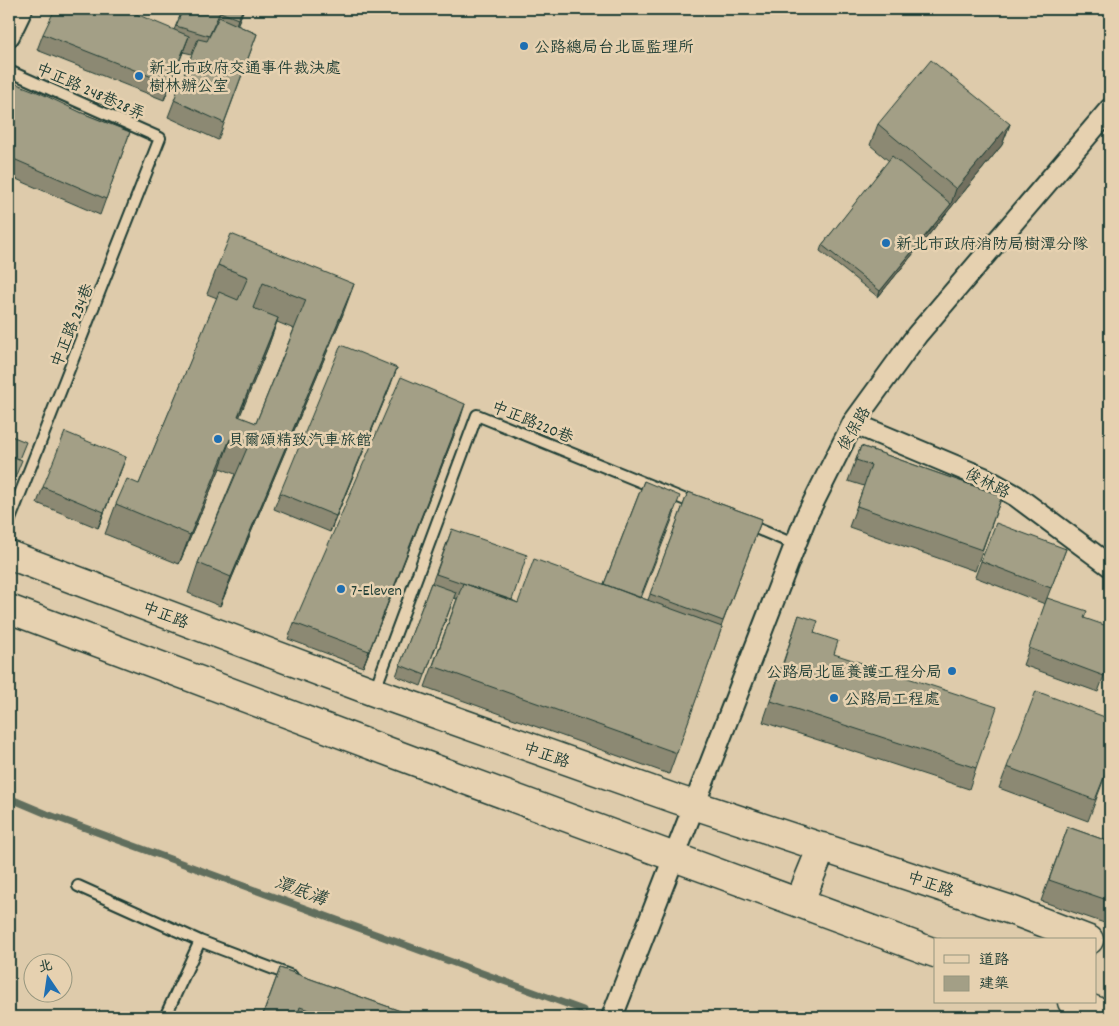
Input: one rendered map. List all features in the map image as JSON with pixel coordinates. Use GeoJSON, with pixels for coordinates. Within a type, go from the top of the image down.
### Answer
{"type":"FeatureCollection","features":[{"type":"Feature","properties":{"kind":"main road","name":"中正路"},"geometry":{"type":"LineString","coordinates":[[9,555],[374,692],[695,806],[803,842],[822,846],[1011,910],[1084,938]]}},
{"type":"Feature","properties":{"kind":"main road"},"geometry":{"type":"LineString","coordinates":[[9,609],[934,953]]}},
{"type":"Feature","properties":{"kind":"main road"},"geometry":{"type":"LineString","coordinates":[[799,903],[822,846]]}},
{"type":"Feature","properties":{"kind":"main road"},"geometry":{"type":"LineString","coordinates":[[1096,942],[1110,948]]}},
{"type":"Feature","properties":{"kind":"main road"},"geometry":{"type":"LineString","coordinates":[[1077,1004],[1110,1016]]}},
{"type":"Feature","properties":{"kind":"street"},"geometry":{"type":"LineString","coordinates":[[9,36],[22,9]]}},
{"type":"Feature","properties":{"kind":"street","name":"俊保路"},"geometry":{"type":"LineString","coordinates":[[612,1017],[796,544],[823,479],[853,423],[917,335],[1110,109]]}},
{"type":"Feature","properties":{"kind":"street","name":"俊林路"},"geometry":{"type":"LineString","coordinates":[[853,423],[984,478],[1016,496],[1110,566]]}},
{"type":"Feature","properties":{"kind":"lane","name":"中正路 248巷28弄"},"geometry":{"type":"LineString","coordinates":[[9,70],[160,138]]}},
{"type":"Feature","properties":{"kind":"lane","name":"中正路 234巷"},"geometry":{"type":"LineString","coordinates":[[9,522],[160,138]]}},
{"type":"Feature","properties":{"kind":"lane","name":"中正路220巷"},"geometry":{"type":"LineString","coordinates":[[374,692],[477,415],[712,510]]}},
{"type":"Feature","properties":{"kind":"lane"},"geometry":{"type":"LineString","coordinates":[[739,521],[796,544]]}},
{"type":"Feature","properties":{"kind":"lane"},"geometry":{"type":"LineString","coordinates":[[78,886],[200,941],[301,979]]}},
{"type":"Feature","properties":{"kind":"lane"},"geometry":{"type":"LineString","coordinates":[[165,1017],[200,941]]}},
{"type":"Feature","properties":{"kind":"building","name":"新北市政府交通事件裁決處 樹林辦公室"},"geometry":{"type":"Polygon","coordinates":[[[55,9],[124,9],[189,36],[170,84],[43,34],[55,9]]]}},
{"type":"Feature","properties":{"kind":"building"},"geometry":{"type":"Polygon","coordinates":[[[183,9],[243,9],[238,19],[220,12],[209,36],[176,26],[183,9]]]}},
{"type":"Feature","properties":{"kind":"building"},"geometry":{"type":"Polygon","coordinates":[[[219,17],[257,34],[224,123],[174,100],[198,39],[207,41],[219,17]]]}},
{"type":"Feature","properties":{"kind":"building"},"geometry":{"type":"Polygon","coordinates":[[[931,60],[1010,124],[956,189],[878,124],[931,60]]]}},
{"type":"Feature","properties":{"kind":"building"},"geometry":{"type":"Polygon","coordinates":[[[9,81],[130,132],[106,199],[9,157],[9,81]]]}},
{"type":"Feature","properties":{"kind":"building"},"geometry":{"type":"Polygon","coordinates":[[[892,156],[951,204],[880,291],[822,245],[892,156]]]}},
{"type":"Feature","properties":{"kind":"building"},"geometry":{"type":"Polygon","coordinates":[[[231,234],[354,284],[231,577],[198,563],[248,446],[230,439],[190,535],[116,504],[127,479],[139,484],[219,292],[238,300],[248,277],[218,265],[231,234]],[[263,283],[253,308],[278,318],[238,416],[256,423],[306,300],[263,283]]]}},
{"type":"Feature","properties":{"kind":"building"},"geometry":{"type":"Polygon","coordinates":[[[341,345],[397,368],[336,516],[280,493],[341,345]]]}},
{"type":"Feature","properties":{"kind":"building"},"geometry":{"type":"Polygon","coordinates":[[[401,377],[465,404],[369,651],[294,623],[401,377]]]}},
{"type":"Feature","properties":{"kind":"building"},"geometry":{"type":"Polygon","coordinates":[[[65,432],[126,457],[104,512],[43,487],[65,432]]]}},
{"type":"Feature","properties":{"kind":"building"},"geometry":{"type":"Polygon","coordinates":[[[9,435],[26,442],[19,459],[9,455],[9,435]]]}},
{"type":"Feature","properties":{"kind":"building"},"geometry":{"type":"Polygon","coordinates":[[[861,446],[1002,496],[982,550],[857,506],[871,465],[856,460],[861,446]]]}},
{"type":"Feature","properties":{"kind":"building"},"geometry":{"type":"Polygon","coordinates":[[[9,455],[22,460],[9,493],[9,455]]]}},
{"type":"Feature","properties":{"kind":"building"},"geometry":{"type":"Polygon","coordinates":[[[644,481],[680,496],[640,598],[604,584],[644,481]]]}},
{"type":"Feature","properties":{"kind":"building"},"geometry":{"type":"Polygon","coordinates":[[[688,492],[762,519],[723,621],[650,594],[688,492]]]}},
{"type":"Feature","properties":{"kind":"building"},"geometry":{"type":"Polygon","coordinates":[[[996,523],[1066,549],[1051,588],[981,561],[996,523]]]}},
{"type":"Feature","properties":{"kind":"building"},"geometry":{"type":"Polygon","coordinates":[[[452,529],[527,555],[512,600],[436,574],[452,529]]]}},
{"type":"Feature","properties":{"kind":"building"},"geometry":{"type":"Polygon","coordinates":[[[534,559],[722,627],[677,753],[433,666],[463,583],[518,603],[534,559]]]}},
{"type":"Feature","properties":{"kind":"building"},"geometry":{"type":"Polygon","coordinates":[[[431,583],[456,592],[425,675],[400,665],[431,583]]]}},
{"type":"Feature","properties":{"kind":"building"},"geometry":{"type":"Polygon","coordinates":[[[1047,598],[1087,611],[1084,618],[1110,627],[1110,660],[1104,676],[1029,648],[1047,598]]]}},
{"type":"Feature","properties":{"kind":"building","name":"公路局工程處"},"geometry":{"type":"Polygon","coordinates":[[[799,615],[818,621],[814,633],[838,641],[834,654],[997,707],[976,768],[771,701],[799,615]]]}},
{"type":"Feature","properties":{"kind":"building"},"geometry":{"type":"Polygon","coordinates":[[[1036,691],[1110,719],[1110,762],[1095,800],[1007,767],[1036,691]]]}},
{"type":"Feature","properties":{"kind":"building"},"geometry":{"type":"Polygon","coordinates":[[[1068,827],[1110,842],[1110,901],[1049,880],[1068,827]]]}},
{"type":"Feature","properties":{"kind":"building"},"geometry":{"type":"Polygon","coordinates":[[[280,968],[417,1017],[329,1017],[300,1007],[297,1017],[268,1017],[263,1015],[280,968]]]}},
{"type":"Feature","properties":{"kind":"waterway","name":"潭底溝"},"geometry":{"type":"LineString","coordinates":[[9,798],[47,814],[583,1010]]}},
{"type":"Feature","properties":{"kind":"place","name":"公路總局台北區監理所"},"geometry":{"type":"Point","coordinates":[524,46]}},
{"type":"Feature","properties":{"kind":"place","name":"新北市政府交通事件裁決處 樹林辦公室"},"geometry":{"type":"Point","coordinates":[139,76]}},
{"type":"Feature","properties":{"kind":"place","name":"新北市政府消防局樹潭分隊"},"geometry":{"type":"Point","coordinates":[886,243]}},
{"type":"Feature","properties":{"kind":"place","name":"貝爾頌精致汽車旅館"},"geometry":{"type":"Point","coordinates":[218,439]}},
{"type":"Feature","properties":{"kind":"place","name":"7-Eleven"},"geometry":{"type":"Point","coordinates":[341,589]}},
{"type":"Feature","properties":{"kind":"place","name":"公路局北區養護工程分局"},"geometry":{"type":"Point","coordinates":[952,671]}},
{"type":"Feature","properties":{"kind":"place","name":"公路局工程處"},"geometry":{"type":"Point","coordinates":[834,698]}}]}
